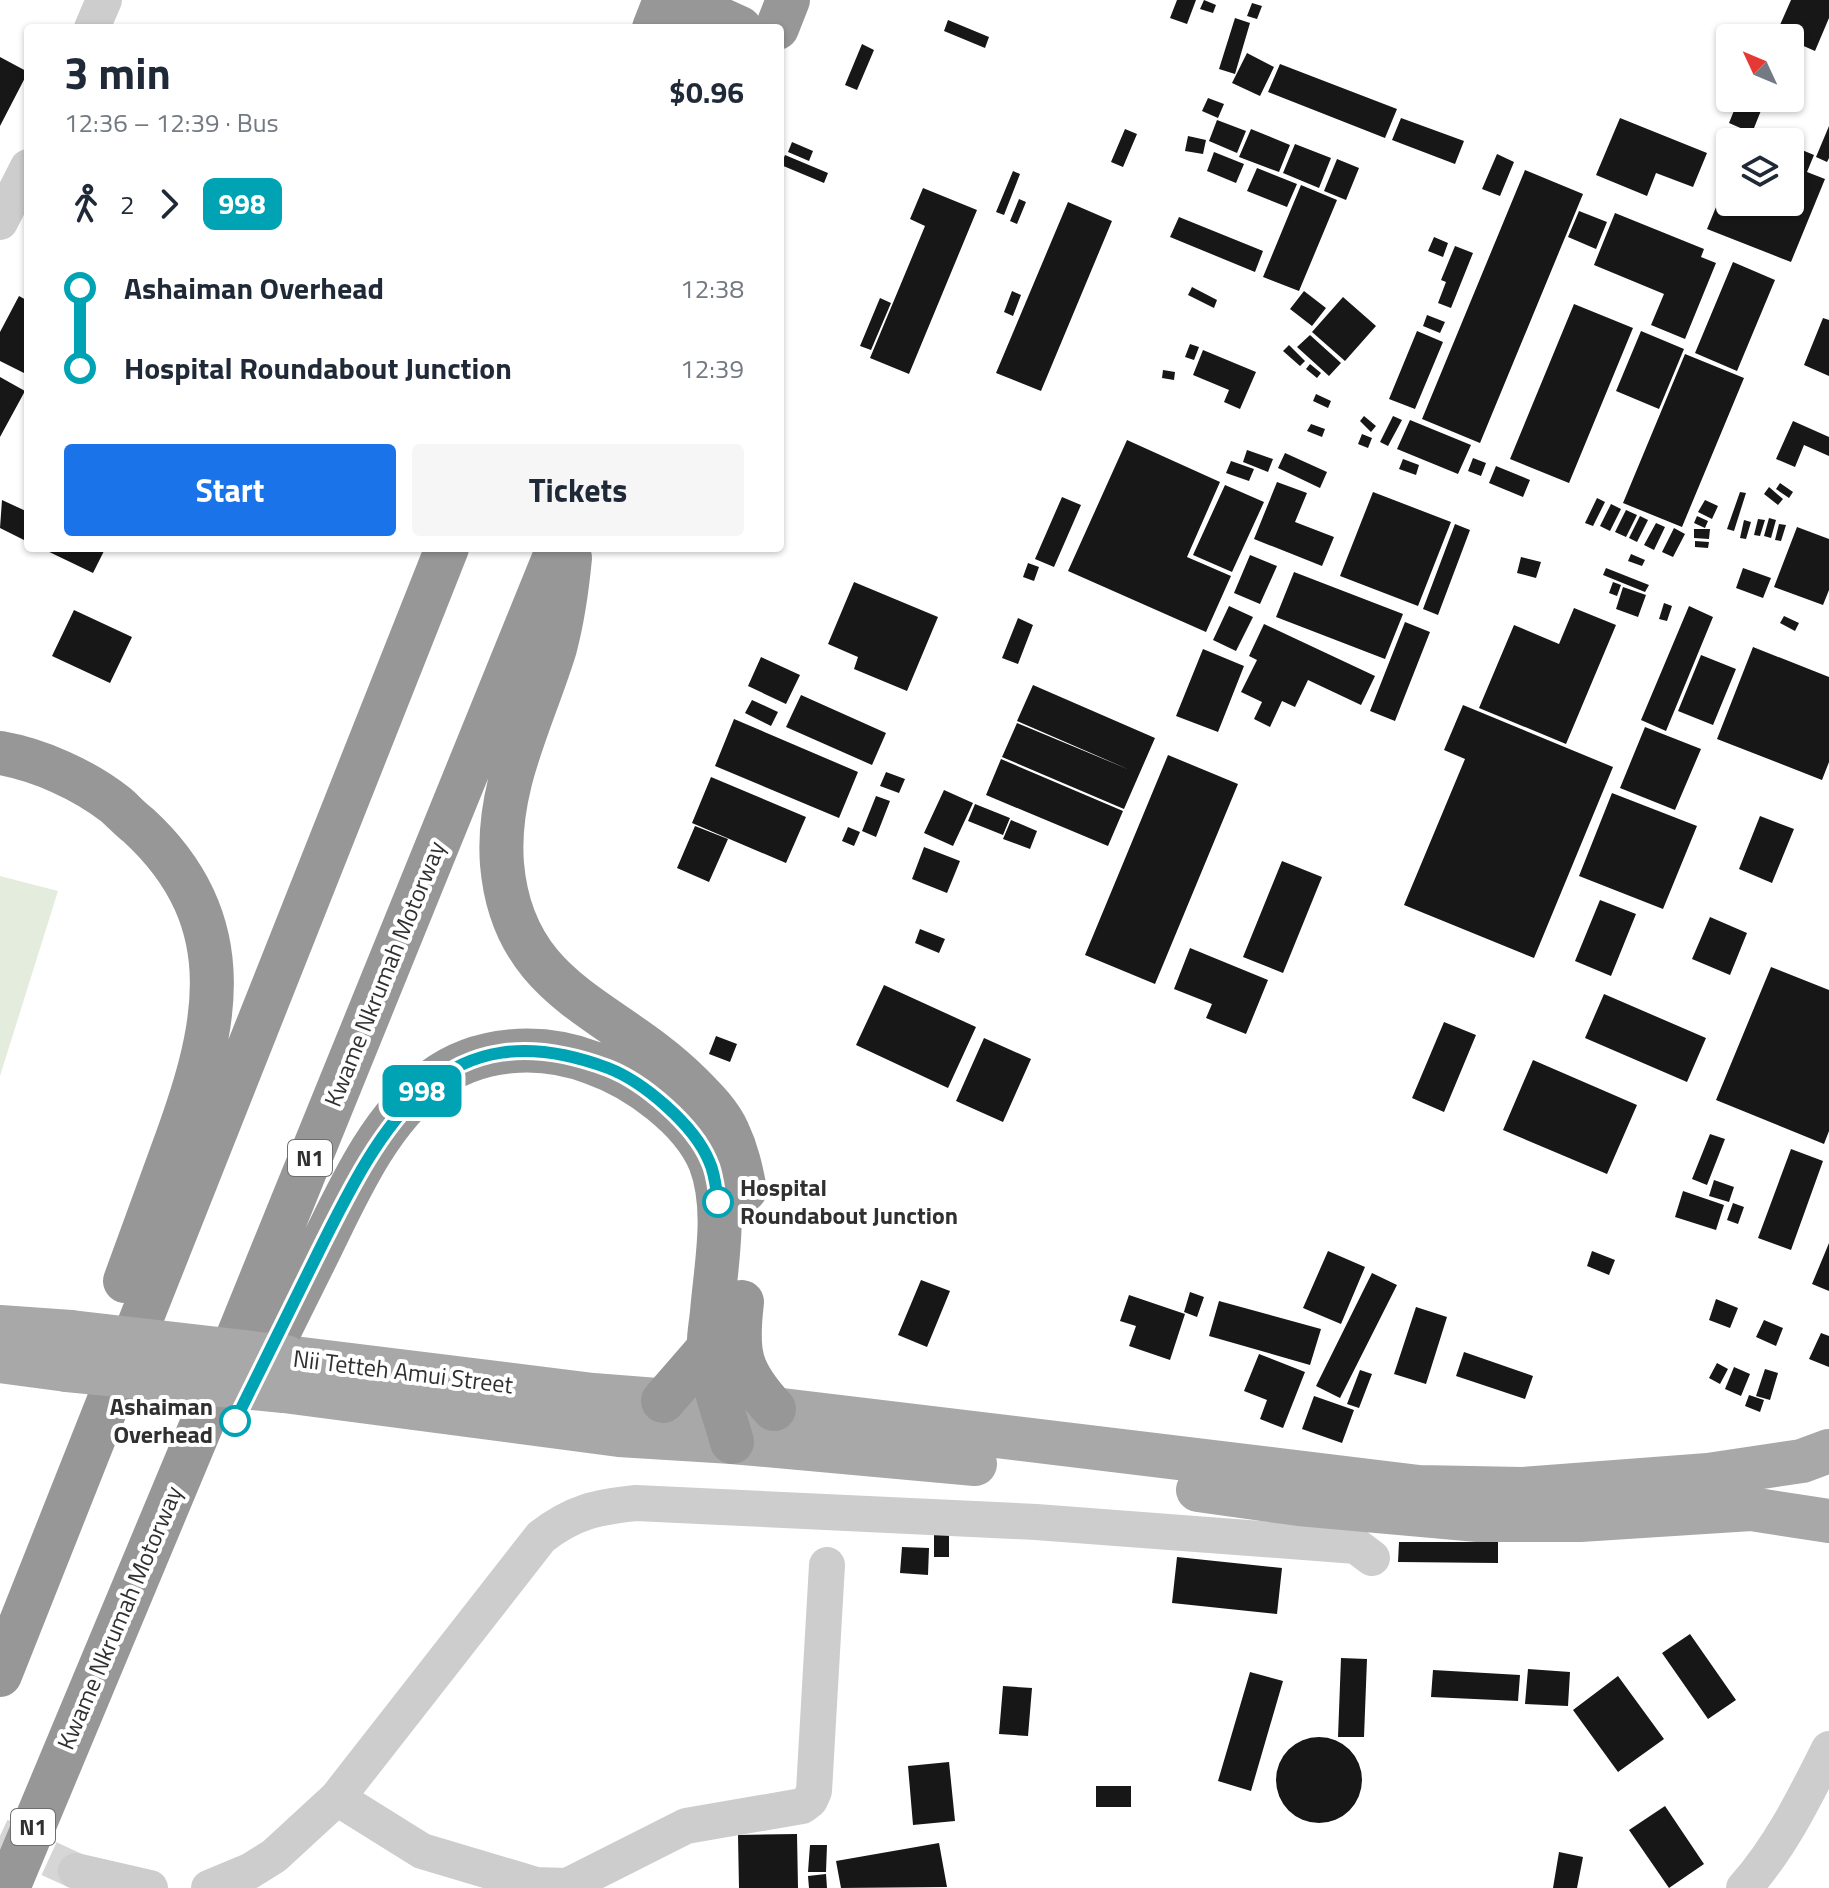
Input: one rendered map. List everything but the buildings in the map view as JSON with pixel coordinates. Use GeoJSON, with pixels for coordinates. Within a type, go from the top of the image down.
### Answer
{"type":"FeatureCollection","features":[{"type":"Feature","properties":{"kind":"highway"},"geometry":{"type":"LineString","coordinates":[[656,24],[665,0]]}},
{"type":"Feature","properties":{"kind":"highway"},"geometry":{"type":"LineString","coordinates":[[678,0],[731,24]]}},
{"type":"Feature","properties":{"kind":"highway"},"geometry":{"type":"LineString","coordinates":[[779,24],[788,0]]}},
{"type":"Feature","properties":{"kind":"highway"},"geometry":{"type":"LineString","coordinates":[[0,1675],[445,552]]}},
{"type":"Feature","properties":{"kind":"highway","name":"Kwame Nkrumah Motorway"},"geometry":{"type":"LineString","coordinates":[[8,1888],[221,1378],[556,552]]}},
{"type":"Feature","properties":{"kind":"highway"},"geometry":{"type":"LineString","coordinates":[[571,552],[563,617],[504,801],[502,863],[507,900],[518,929],[536,958],[562,986],[586,1007],[680,1073],[708,1102],[727,1129],[740,1160],[748,1232],[739,1331],[740,1357],[748,1376],[774,1409]]}},
{"type":"Feature","properties":{"kind":"highway"},"geometry":{"type":"LineString","coordinates":[[0,753],[44,765],[115,804],[167,855],[182,876],[204,926],[210,948],[212,995],[209,1031],[183,1124],[0,1623]]}},
{"type":"Feature","properties":{"kind":"highway"},"geometry":{"type":"LineString","coordinates":[[58,1765],[112,1677],[352,1185],[375,1146],[404,1108],[432,1080],[468,1061],[504,1051],[547,1050],[615,1071],[664,1104],[700,1144],[709,1161],[719,1208],[709,1348],[727,1424]]}},
{"type":"Feature","properties":{"kind":"highway"},"geometry":{"type":"LineString","coordinates":[[663,1401],[709,1348]]}},
{"type":"Feature","properties":{"kind":"main road","name":"Nii Tetteh Amui Street"},"geometry":{"type":"LineString","coordinates":[[0,1327],[69,1351],[285,1374],[461,1381],[663,1401],[727,1424]]}},
{"type":"Feature","properties":{"kind":"main road"},"geometry":{"type":"LineString","coordinates":[[0,1361],[69,1351]]}},
{"type":"Feature","properties":{"kind":"main road"},"geometry":{"type":"LineString","coordinates":[[285,1374],[619,1435],[727,1424],[774,1409],[1419,1487],[1522,1489],[1708,1475],[1802,1461],[1829,1451]]}},
{"type":"Feature","properties":{"kind":"main road"},"geometry":{"type":"LineString","coordinates":[[727,1424],[799,1450],[947,1460],[1296,1523],[1580,1520],[1751,1509],[1829,1521]]}},
{"type":"Feature","properties":{"kind":"street"},"geometry":{"type":"LineString","coordinates":[[94,24],[104,0]]}},
{"type":"Feature","properties":{"kind":"street"},"geometry":{"type":"LineString","coordinates":[[0,222],[24,175]]}},
{"type":"Feature","properties":{"kind":"street"},"geometry":{"type":"LineString","coordinates":[[209,1888],[250,1871],[274,1856],[337,1798],[541,1537],[562,1521],[584,1512],[636,1503],[1036,1522],[1296,1523],[1356,1546],[1372,1558]]}},
{"type":"Feature","properties":{"kind":"street"},"geometry":{"type":"LineString","coordinates":[[337,1798],[422,1851],[551,1887],[567,1886],[686,1826],[802,1806],[810,1800],[814,1791],[827,1565]]}},
{"type":"Feature","properties":{"kind":"street"},"geometry":{"type":"LineString","coordinates":[[1744,1888],[1760,1871],[1799,1808],[1829,1749]]}},
{"type":"Feature","properties":{"kind":"street"},"geometry":{"type":"LineString","coordinates":[[76,1871],[150,1888]]}},
{"type":"Feature","properties":{"kind":"green space"},"geometry":{"type":"Polygon","coordinates":[[[0,876],[58,891],[0,1076],[0,876]]]}},
{"type":"Feature","properties":{"kind":"tunnel"},"geometry":{"type":"LineString","coordinates":[[0,1836],[76,1871]]}},
{"type":"Feature","properties":{"kind":"bus line","name":"998"},"geometry":{"type":"LineString","coordinates":[[235,1421],[352,1185],[375,1146],[404,1108],[432,1080],[468,1061],[504,1051],[547,1050],[615,1071],[664,1104],[700,1144],[709,1161],[718,1202]]}},
{"type":"Feature","properties":{"kind":"place","name":"Hospital Roundabout Junction"},"geometry":{"type":"Point","coordinates":[718,1202]}},
{"type":"Feature","properties":{"kind":"place","name":"Ashaiman Overhead"},"geometry":{"type":"Point","coordinates":[235,1421]}}]}
